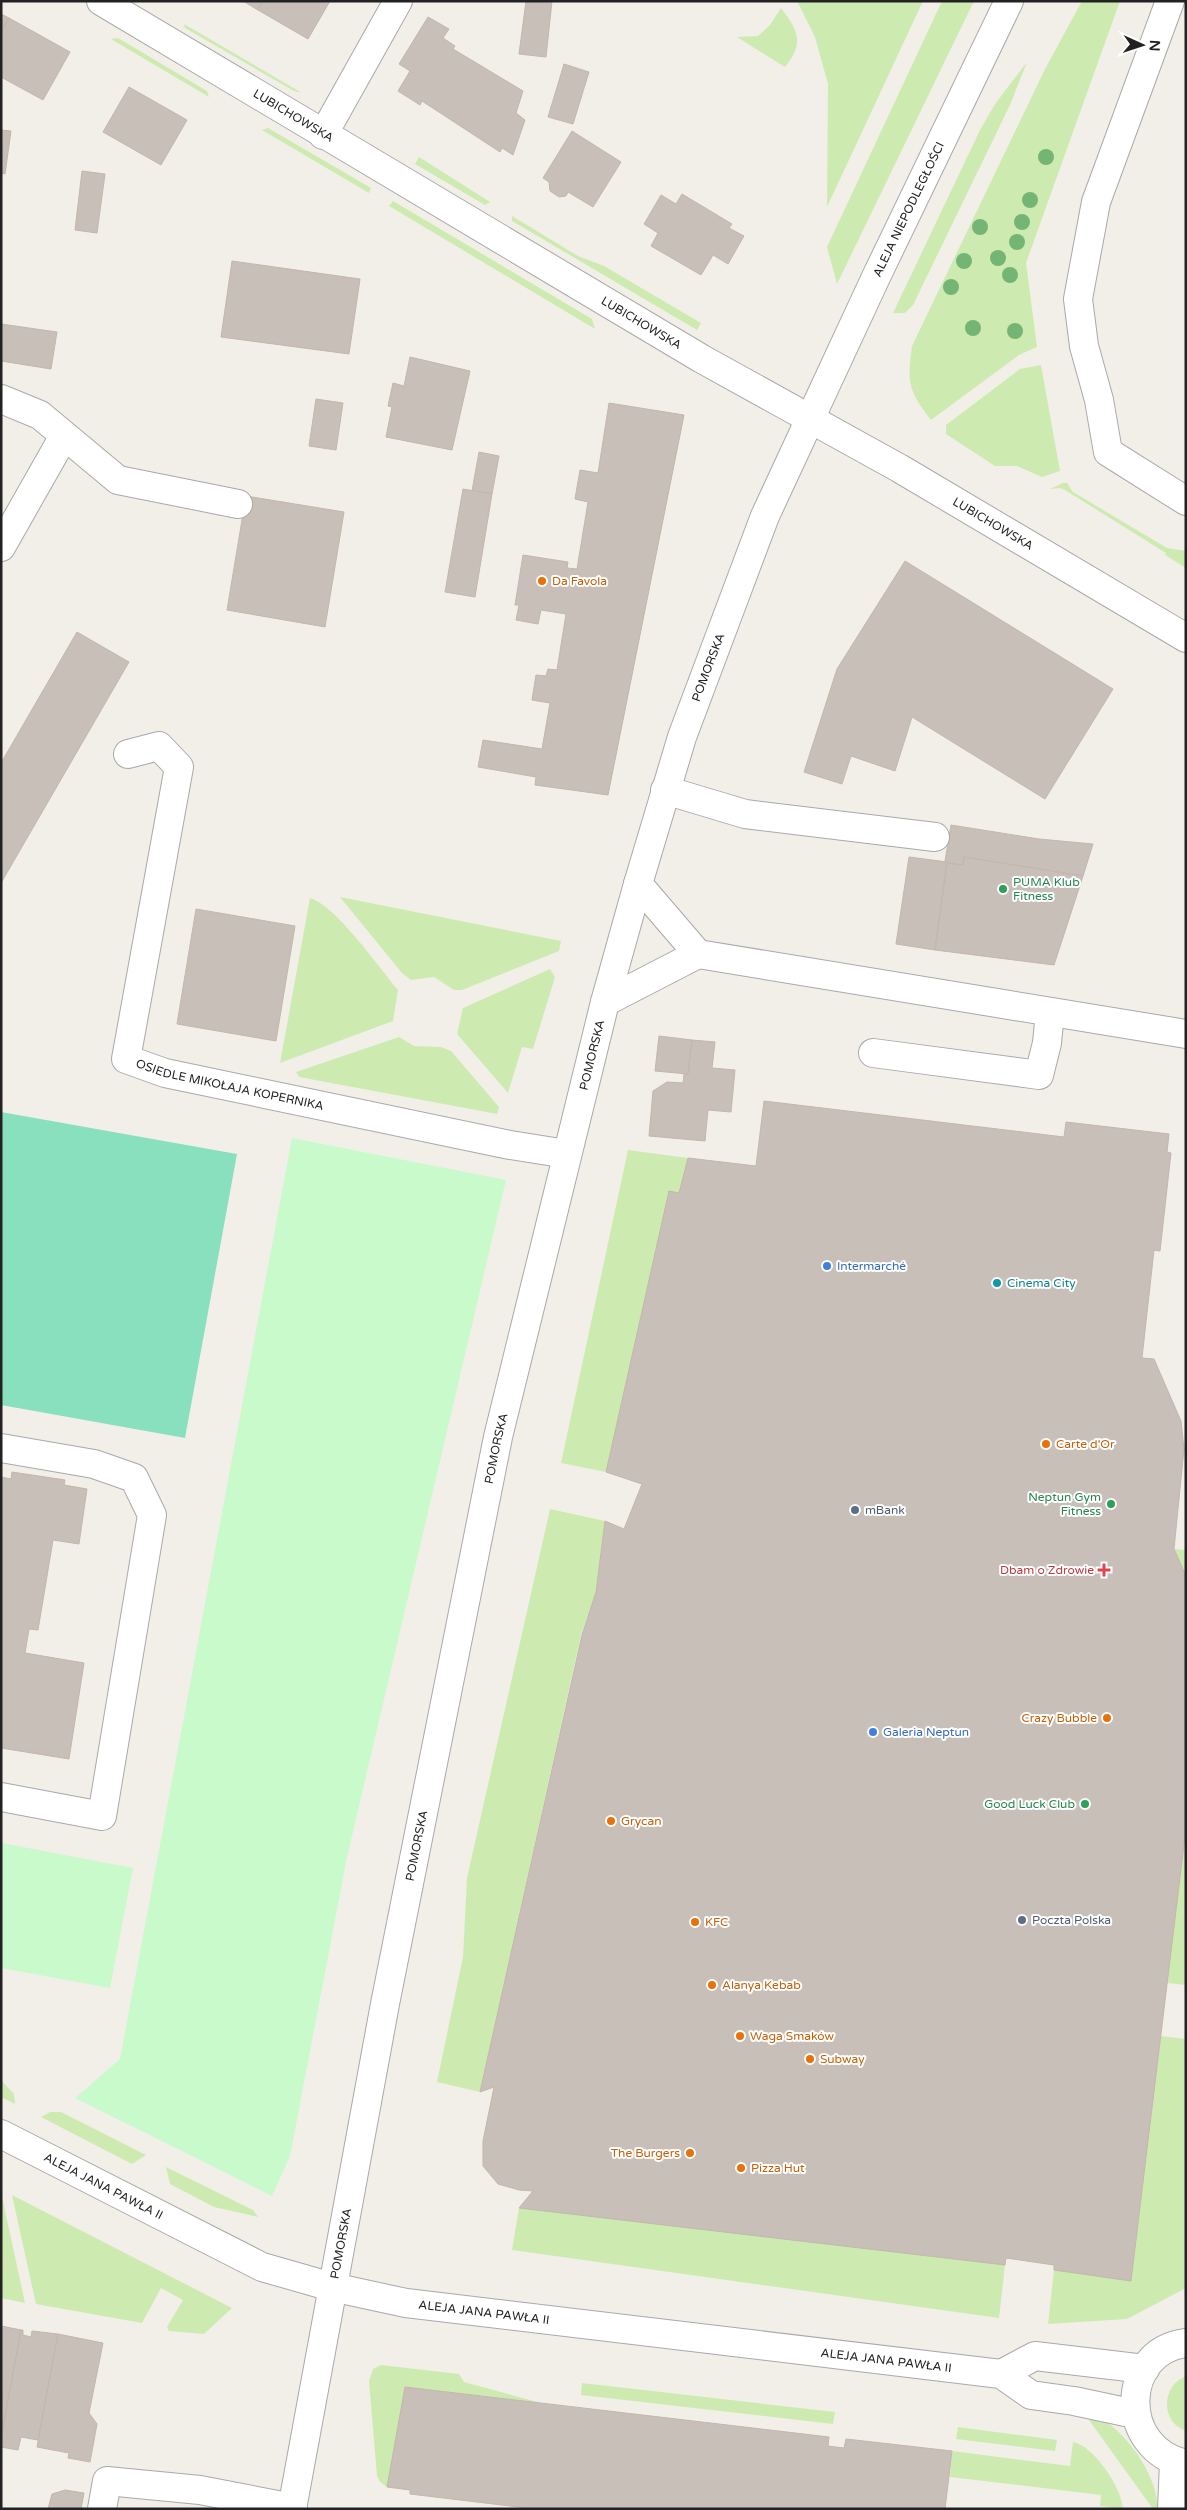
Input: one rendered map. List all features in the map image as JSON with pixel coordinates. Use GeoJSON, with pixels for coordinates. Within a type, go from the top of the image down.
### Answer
{"type":"FeatureCollection","features":[{"type":"Feature","properties":{"kind":"street","name":"LUBICHOWSKA"},"geometry":{"type":"LineString","coordinates":[[101,1],[702,360],[928,484],[1186,638]]}},
{"type":"Feature","properties":{"kind":"street"},"geometry":{"type":"LineString","coordinates":[[323,135],[398,1]]}},
{"type":"Feature","properties":{"kind":"street","name":"ALEJA NIEPODLEGŁOŚCI"},"geometry":{"type":"LineString","coordinates":[[809,418],[1009,1]]}},
{"type":"Feature","properties":{"kind":"street"},"geometry":{"type":"LineString","coordinates":[[1170,1],[1096,202],[1078,299],[1084,346],[1098,400],[1108,452],[1186,501]]}},
{"type":"Feature","properties":{"kind":"street"},"geometry":{"type":"LineString","coordinates":[[1,400],[40,415],[118,480],[238,504]]}},
{"type":"Feature","properties":{"kind":"street","name":"POMORSKA"},"geometry":{"type":"LineString","coordinates":[[293,2508],[332,2287],[421,1822],[495,1455],[567,1154],[605,1002],[665,790],[682,737],[750,552],[809,418]]}},
{"type":"Feature","properties":{"kind":"street"},"geometry":{"type":"LineString","coordinates":[[1,548],[64,436]]}},
{"type":"Feature","properties":{"kind":"street","name":"OSIEDLE MIKOŁAJA KOPERNIKA"},"geometry":{"type":"LineString","coordinates":[[128,754],[159,746],[180,767],[126,1059],[165,1073],[510,1145],[567,1154]]}},
{"type":"Feature","properties":{"kind":"street"},"geometry":{"type":"LineString","coordinates":[[665,790],[746,814],[935,837]]}},
{"type":"Feature","properties":{"kind":"street"},"geometry":{"type":"LineString","coordinates":[[638,884],[698,954]]}},
{"type":"Feature","properties":{"kind":"street"},"geometry":{"type":"LineString","coordinates":[[605,1002],[698,954],[1186,1034]]}},
{"type":"Feature","properties":{"kind":"street"},"geometry":{"type":"LineString","coordinates":[[873,1054],[1039,1075],[1047,1042],[1050,1012]]}},
{"type":"Feature","properties":{"kind":"street"},"geometry":{"type":"LineString","coordinates":[[1,1448],[94,1464],[134,1478],[152,1515],[102,1816],[1,1797]]}},
{"type":"Feature","properties":{"kind":"street","name":"ALEJA JANA PAWŁA II"},"geometry":{"type":"LineString","coordinates":[[1,2134],[262,2267],[332,2287],[406,2303],[1001,2374],[1031,2395],[1074,2401],[1135,2414]]}},
{"type":"Feature","properties":{"kind":"street"},"geometry":{"type":"LineString","coordinates":[[1172,2509],[1180,2463],[1155,2451],[1142,2434],[1135,2414],[1136,2391],[1145,2369],[1160,2353],[1186,2343]]}},
{"type":"Feature","properties":{"kind":"street"},"geometry":{"type":"LineString","coordinates":[[1001,2374],[1035,2356],[1145,2369]]}},
{"type":"Feature","properties":{"kind":"street"},"geometry":{"type":"LineString","coordinates":[[102,2509],[107,2482],[200,2490],[293,2508]]}},
{"type":"Feature","properties":{"kind":"green space"},"geometry":{"type":"Polygon","coordinates":[[[797,1],[923,1],[827,207],[828,84],[815,37],[797,1]]]}},
{"type":"Feature","properties":{"kind":"green space"},"geometry":{"type":"Polygon","coordinates":[[[942,1],[974,1],[837,284],[827,247],[942,1]]]}},
{"type":"Feature","properties":{"kind":"green space"},"geometry":{"type":"Polygon","coordinates":[[[1082,1],[1120,1],[1026,263],[1037,347],[1019,355],[931,420],[918,401],[911,386],[912,346],[1045,69],[1082,1]]]}},
{"type":"Feature","properties":{"kind":"green space"},"geometry":{"type":"Polygon","coordinates":[[[781,8],[792,24],[797,38],[795,51],[785,67],[737,37],[758,36],[770,25],[781,8]]]}},
{"type":"Feature","properties":{"kind":"green space"},"geometry":{"type":"Polygon","coordinates":[[[184,24],[302,93],[294,91],[185,28],[184,24]]]}},
{"type":"Feature","properties":{"kind":"green space"},"geometry":{"type":"Polygon","coordinates":[[[118,38],[207,91],[209,97],[111,39],[118,38]]]}},
{"type":"Feature","properties":{"kind":"green space"},"geometry":{"type":"Polygon","coordinates":[[[1027,62],[1010,105],[913,305],[905,313],[893,313],[980,130],[995,104],[1027,62]]]}},
{"type":"Feature","properties":{"kind":"green space"},"geometry":{"type":"Polygon","coordinates":[[[268,128],[371,188],[369,193],[262,130],[268,128]]]}},
{"type":"Feature","properties":{"kind":"green space"},"geometry":{"type":"Polygon","coordinates":[[[419,157],[490,202],[485,205],[415,164],[419,157]]]}},
{"type":"Feature","properties":{"kind":"green space"},"geometry":{"type":"Polygon","coordinates":[[[393,201],[592,319],[595,329],[389,206],[393,201]]]}},
{"type":"Feature","properties":{"kind":"green space"},"geometry":{"type":"Polygon","coordinates":[[[512,216],[578,256],[604,266],[701,323],[697,330],[512,221],[512,216]]]}},
{"type":"Feature","properties":{"kind":"green space"},"geometry":{"type":"Polygon","coordinates":[[[1041,365],[1060,471],[1042,477],[1017,466],[995,466],[946,434],[946,425],[1020,369],[1041,365]]]}},
{"type":"Feature","properties":{"kind":"green space"},"geometry":{"type":"Polygon","coordinates":[[[1067,483],[1073,492],[1167,548],[1186,551],[1186,568],[1165,555],[1166,553],[1065,490],[1060,488],[1050,489],[1067,483]]]}},
{"type":"Feature","properties":{"kind":"green space"},"geometry":{"type":"Polygon","coordinates":[[[340,897],[561,941],[559,951],[462,990],[454,990],[434,977],[411,980],[402,973],[340,897]]]}},
{"type":"Feature","properties":{"kind":"green space"},"geometry":{"type":"Polygon","coordinates":[[[310,898],[332,912],[344,924],[398,990],[393,1021],[280,1063],[310,898]]]}},
{"type":"Feature","properties":{"kind":"green space"},"geometry":{"type":"Polygon","coordinates":[[[550,969],[555,977],[533,1049],[522,1047],[508,1093],[457,1034],[463,1008],[550,969]]]}},
{"type":"Feature","properties":{"kind":"green space"},"geometry":{"type":"Polygon","coordinates":[[[399,1037],[414,1046],[441,1047],[451,1051],[499,1107],[497,1114],[299,1077],[296,1072],[399,1037]]]}},
{"type":"Feature","properties":{"kind":"green space"},"geometry":{"type":"Polygon","coordinates":[[[1,1112],[237,1154],[185,1438],[1,1405],[1,1112]]]}},
{"type":"Feature","properties":{"kind":"green space"},"geometry":{"type":"Polygon","coordinates":[[[292,1138],[506,1180],[347,1857],[290,2156],[272,2196],[75,2098],[120,2059],[292,1138]]]}},
{"type":"Feature","properties":{"kind":"green space"},"geometry":{"type":"Polygon","coordinates":[[[628,1150],[688,1158],[679,1193],[669,1192],[606,1472],[561,1463],[628,1150]]]}},
{"type":"Feature","properties":{"kind":"green space"},"geometry":{"type":"Polygon","coordinates":[[[550,1509],[605,1521],[596,1592],[581,1635],[480,2092],[437,2082],[463,1957],[467,1878],[550,1509]]]}},
{"type":"Feature","properties":{"kind":"green space"},"geometry":{"type":"Polygon","coordinates":[[[1174,1549],[1186,1550],[1186,1576],[1174,1549]]]}},
{"type":"Feature","properties":{"kind":"green space"},"geometry":{"type":"Polygon","coordinates":[[[1186,1828],[1186,1985],[1167,1983],[1186,1828]]]}},
{"type":"Feature","properties":{"kind":"green space"},"geometry":{"type":"Polygon","coordinates":[[[2,1843],[133,1868],[110,1988],[1,1968],[2,1843]]]}},
{"type":"Feature","properties":{"kind":"green space"},"geometry":{"type":"Polygon","coordinates":[[[1161,2036],[1186,2039],[1186,2288],[1127,2319],[1048,2324],[1054,2270],[1131,2281],[1161,2036]]]}},
{"type":"Feature","properties":{"kind":"green space"},"geometry":{"type":"Polygon","coordinates":[[[1,2080],[14,2094],[15,2104],[1,2097],[1,2080]]]}},
{"type":"Feature","properties":{"kind":"green space"},"geometry":{"type":"Polygon","coordinates":[[[50,2112],[61,2112],[146,2155],[132,2164],[41,2117],[50,2112]]]}},
{"type":"Feature","properties":{"kind":"green space"},"geometry":{"type":"Polygon","coordinates":[[[166,2167],[253,2210],[258,2217],[214,2207],[170,2184],[166,2167]]]}},
{"type":"Feature","properties":{"kind":"green space"},"geometry":{"type":"Polygon","coordinates":[[[1,2192],[25,2303],[1,2298],[1,2192]]]}},
{"type":"Feature","properties":{"kind":"green space"},"geometry":{"type":"Polygon","coordinates":[[[12,2195],[232,2308],[204,2334],[169,2331],[167,2327],[183,2300],[161,2288],[142,2323],[36,2304],[12,2195]]]}},
{"type":"Feature","properties":{"kind":"green space"},"geometry":{"type":"Polygon","coordinates":[[[519,2208],[1005,2265],[999,2318],[512,2250],[519,2208]]]}},
{"type":"Feature","properties":{"kind":"green space"},"geometry":{"type":"Polygon","coordinates":[[[381,2365],[459,2374],[464,2382],[541,2403],[405,2387],[387,2487],[380,2482],[377,2476],[369,2381],[373,2369],[381,2365]]]}},
{"type":"Feature","properties":{"kind":"green space"},"geometry":{"type":"Polygon","coordinates":[[[1186,2376],[1186,2431],[1172,2420],[1167,2404],[1168,2395],[1172,2388],[1186,2376]]]}},
{"type":"Feature","properties":{"kind":"green space"},"geometry":{"type":"Polygon","coordinates":[[[582,2383],[835,2412],[833,2424],[581,2395],[582,2383]]]}},
{"type":"Feature","properties":{"kind":"green space"},"geometry":{"type":"Polygon","coordinates":[[[1084,2413],[1109,2424],[1135,2451],[1153,2485],[1158,2509],[1153,2509],[1084,2413]]]}},
{"type":"Feature","properties":{"kind":"green space"},"geometry":{"type":"Polygon","coordinates":[[[958,2427],[1057,2440],[1055,2451],[956,2439],[958,2427]]]}},
{"type":"Feature","properties":{"kind":"green space"},"geometry":{"type":"Polygon","coordinates":[[[1073,2442],[1090,2451],[1106,2469],[1118,2490],[1123,2509],[1100,2506],[1101,2495],[950,2477],[952,2451],[1070,2466],[1073,2442]]]}},
{"type":"Feature","properties":{"kind":"building"},"geometry":{"type":"Polygon","coordinates":[[[243,1],[263,1],[258,10],[243,1]]]}},
{"type":"Feature","properties":{"kind":"building"},"geometry":{"type":"Polygon","coordinates":[[[263,1],[330,1],[308,39],[258,10],[263,1]]]}},
{"type":"Feature","properties":{"kind":"building"},"geometry":{"type":"Polygon","coordinates":[[[526,1],[552,1],[546,57],[519,54],[526,1]]]}},
{"type":"Feature","properties":{"kind":"building"},"geometry":{"type":"Polygon","coordinates":[[[1,14],[9,18],[1,32],[1,14]]]}},
{"type":"Feature","properties":{"kind":"building"},"geometry":{"type":"Polygon","coordinates":[[[428,17],[449,29],[443,38],[455,46],[453,49],[523,91],[516,113],[525,120],[513,155],[502,148],[500,152],[422,101],[420,105],[398,91],[410,71],[399,64],[428,17]]]}},
{"type":"Feature","properties":{"kind":"building"},"geometry":{"type":"Polygon","coordinates":[[[9,18],[70,52],[43,100],[1,77],[1,32],[9,18]]]}},
{"type":"Feature","properties":{"kind":"building"},"geometry":{"type":"Polygon","coordinates":[[[564,64],[589,72],[573,124],[548,117],[564,64]]]}},
{"type":"Feature","properties":{"kind":"building"},"geometry":{"type":"Polygon","coordinates":[[[129,87],[187,120],[161,165],[103,132],[129,87]]]}},
{"type":"Feature","properties":{"kind":"building"},"geometry":{"type":"Polygon","coordinates":[[[1,130],[11,131],[5,174],[1,173],[1,130]]]}},
{"type":"Feature","properties":{"kind":"building"},"geometry":{"type":"Polygon","coordinates":[[[572,131],[621,162],[593,207],[568,192],[566,196],[559,197],[550,191],[549,182],[543,178],[572,131]]]}},
{"type":"Feature","properties":{"kind":"building"},"geometry":{"type":"Polygon","coordinates":[[[82,171],[105,174],[97,233],[75,230],[82,171]]]}},
{"type":"Feature","properties":{"kind":"building"},"geometry":{"type":"Polygon","coordinates":[[[682,194],[732,224],[729,228],[744,236],[728,264],[713,255],[701,275],[651,246],[658,233],[644,224],[661,195],[676,204],[682,194]]]}},
{"type":"Feature","properties":{"kind":"building"},"geometry":{"type":"Polygon","coordinates":[[[232,261],[360,279],[349,354],[221,337],[232,261]]]}},
{"type":"Feature","properties":{"kind":"building"},"geometry":{"type":"Polygon","coordinates":[[[1,324],[57,332],[51,369],[1,361],[1,324]]]}},
{"type":"Feature","properties":{"kind":"building"},"geometry":{"type":"Polygon","coordinates":[[[410,357],[470,371],[452,450],[386,437],[392,407],[388,406],[393,383],[404,386],[410,357]]]}},
{"type":"Feature","properties":{"kind":"building"},"geometry":{"type":"Polygon","coordinates":[[[316,399],[343,403],[336,450],[309,446],[316,399]]]}},
{"type":"Feature","properties":{"kind":"building"},"geometry":{"type":"Polygon","coordinates":[[[609,403],[684,415],[608,795],[535,785],[536,777],[478,767],[483,740],[542,749],[550,703],[532,700],[536,675],[546,676],[548,669],[557,670],[566,614],[541,610],[538,624],[516,620],[519,605],[515,605],[523,555],[568,562],[567,568],[577,569],[588,502],[575,499],[580,470],[598,473],[609,403]]]}},
{"type":"Feature","properties":{"kind":"building"},"geometry":{"type":"Polygon","coordinates":[[[479,452],[499,456],[492,494],[472,491],[479,452]]]}},
{"type":"Feature","properties":{"kind":"building"},"geometry":{"type":"Polygon","coordinates":[[[463,489],[492,494],[475,597],[445,592],[463,489]]]}},
{"type":"Feature","properties":{"kind":"building"},"geometry":{"type":"Polygon","coordinates":[[[246,496],[344,512],[325,627],[227,610],[246,496]]]}},
{"type":"Feature","properties":{"kind":"building"},"geometry":{"type":"Polygon","coordinates":[[[905,561],[1113,689],[1045,799],[912,717],[895,771],[851,756],[842,784],[804,772],[837,669],[905,561]]]}},
{"type":"Feature","properties":{"kind":"building"},"geometry":{"type":"Polygon","coordinates":[[[77,632],[129,662],[1,883],[1,763],[77,632]]]}},
{"type":"Feature","properties":{"kind":"building"},"geometry":{"type":"Polygon","coordinates":[[[951,825],[1039,839],[1093,844],[1083,876],[964,857],[963,865],[947,863],[945,861],[951,825]]]}},
{"type":"Feature","properties":{"kind":"building"},"geometry":{"type":"Polygon","coordinates":[[[909,857],[947,862],[935,950],[896,944],[909,857]]]}},
{"type":"Feature","properties":{"kind":"building"},"geometry":{"type":"Polygon","coordinates":[[[964,857],[1083,876],[1054,965],[935,950],[947,863],[963,865],[964,857]]]}},
{"type":"Feature","properties":{"kind":"building"},"geometry":{"type":"Polygon","coordinates":[[[196,909],[295,926],[276,1041],[177,1024],[196,909]]]}},
{"type":"Feature","properties":{"kind":"building"},"geometry":{"type":"Polygon","coordinates":[[[659,1036],[692,1040],[688,1074],[655,1071],[659,1036]]]}},
{"type":"Feature","properties":{"kind":"building"},"geometry":{"type":"Polygon","coordinates":[[[692,1040],[715,1042],[712,1068],[735,1070],[731,1112],[708,1110],[705,1141],[649,1136],[653,1091],[667,1082],[683,1083],[684,1074],[688,1074],[692,1040]]]}},
{"type":"Feature","properties":{"kind":"building","name":"Galeria Neptun"},"geometry":{"type":"Polygon","coordinates":[[[764,1101],[1064,1137],[1066,1122],[1169,1134],[1167,1152],[1171,1153],[1160,1251],[1154,1250],[1142,1358],[1154,1359],[1181,1421],[1184,1449],[1174,1549],[1186,1576],[1186,1828],[1131,2281],[1054,2270],[1054,2265],[1006,2258],[1005,2265],[519,2208],[533,2191],[519,2190],[498,2184],[483,2166],[483,2141],[494,2087],[480,2092],[582,1635],[596,1592],[605,1521],[624,1529],[642,1484],[606,1472],[669,1191],[679,1193],[688,1158],[756,1166],[764,1101]]]}},
{"type":"Feature","properties":{"kind":"building"},"geometry":{"type":"Polygon","coordinates":[[[12,1472],[65,1480],[64,1485],[87,1489],[79,1544],[53,1540],[38,1630],[29,1629],[25,1653],[84,1663],[69,1759],[1,1748],[1,1477],[11,1479],[12,1472]]]}},
{"type":"Feature","properties":{"kind":"building"},"geometry":{"type":"Polygon","coordinates":[[[1,2326],[21,2330],[1,2439],[1,2326]]]}},
{"type":"Feature","properties":{"kind":"building"},"geometry":{"type":"Polygon","coordinates":[[[21,2330],[23,2330],[23,2335],[31,2337],[32,2331],[58,2334],[38,2440],[21,2437],[18,2450],[1,2447],[1,2439],[21,2330]]]}},
{"type":"Feature","properties":{"kind":"building"},"geometry":{"type":"Polygon","coordinates":[[[58,2334],[103,2343],[89,2413],[97,2424],[90,2462],[68,2458],[69,2453],[37,2447],[58,2334]]]}},
{"type":"Feature","properties":{"kind":"building"},"geometry":{"type":"Polygon","coordinates":[[[405,2387],[829,2437],[828,2446],[844,2448],[846,2439],[952,2451],[945,2509],[535,2509],[410,2494],[410,2490],[387,2487],[405,2387]]]}},
{"type":"Feature","properties":{"kind":"building"},"geometry":{"type":"Polygon","coordinates":[[[65,2490],[84,2493],[81,2509],[48,2509],[52,2494],[65,2490]]]}},
{"type":"Feature","properties":{"kind":"place","name":"Da Favola"},"geometry":{"type":"Point","coordinates":[542,581]}},
{"type":"Feature","properties":{"kind":"place","name":"PUMA Klub Fitness"},"geometry":{"type":"Point","coordinates":[1003,889]}},
{"type":"Feature","properties":{"kind":"place","name":"Intermarché"},"geometry":{"type":"Point","coordinates":[827,1266]}},
{"type":"Feature","properties":{"kind":"place","name":"Cinema City"},"geometry":{"type":"Point","coordinates":[997,1283]}},
{"type":"Feature","properties":{"kind":"place","name":"Carte d'Or"},"geometry":{"type":"Point","coordinates":[1046,1444]}},
{"type":"Feature","properties":{"kind":"place","name":"Neptun Gym Fitness"},"geometry":{"type":"Point","coordinates":[1111,1504]}},
{"type":"Feature","properties":{"kind":"place","name":"mBank"},"geometry":{"type":"Point","coordinates":[855,1510]}},
{"type":"Feature","properties":{"kind":"place","name":"Dbam o Zdrowie"},"geometry":{"type":"Point","coordinates":[1104,1570]}},
{"type":"Feature","properties":{"kind":"place","name":"Crazy Bubble"},"geometry":{"type":"Point","coordinates":[1107,1718]}},
{"type":"Feature","properties":{"kind":"place","name":"Galeria Neptun"},"geometry":{"type":"Point","coordinates":[873,1732]}},
{"type":"Feature","properties":{"kind":"place","name":"Good Luck Club"},"geometry":{"type":"Point","coordinates":[1085,1804]}},
{"type":"Feature","properties":{"kind":"place","name":"Grycan"},"geometry":{"type":"Point","coordinates":[611,1821]}},
{"type":"Feature","properties":{"kind":"place","name":"Poczta Polska"},"geometry":{"type":"Point","coordinates":[1022,1920]}},
{"type":"Feature","properties":{"kind":"place","name":"KFC"},"geometry":{"type":"Point","coordinates":[695,1922]}},
{"type":"Feature","properties":{"kind":"place","name":"Alanya Kebab"},"geometry":{"type":"Point","coordinates":[712,1985]}},
{"type":"Feature","properties":{"kind":"place","name":"Waga Smaków"},"geometry":{"type":"Point","coordinates":[740,2036]}},
{"type":"Feature","properties":{"kind":"place","name":"Subway"},"geometry":{"type":"Point","coordinates":[810,2059]}},
{"type":"Feature","properties":{"kind":"place","name":"The Burgers"},"geometry":{"type":"Point","coordinates":[690,2153]}},
{"type":"Feature","properties":{"kind":"place","name":"Pizza Hut"},"geometry":{"type":"Point","coordinates":[741,2168]}}]}
